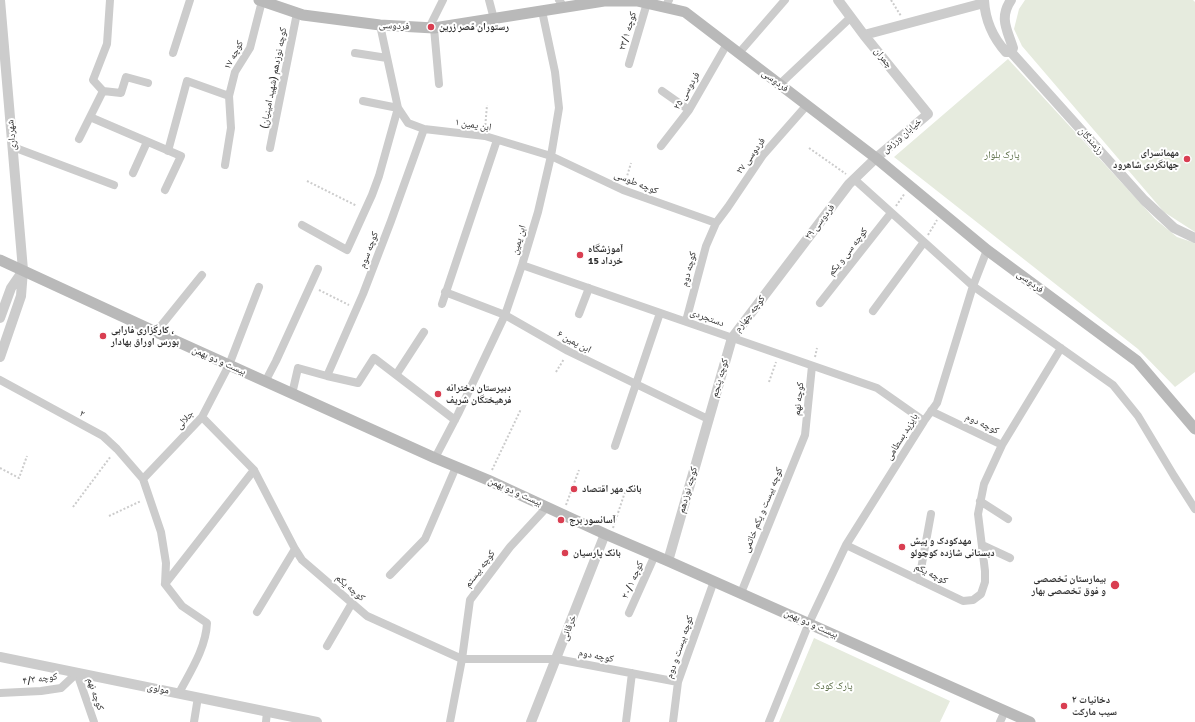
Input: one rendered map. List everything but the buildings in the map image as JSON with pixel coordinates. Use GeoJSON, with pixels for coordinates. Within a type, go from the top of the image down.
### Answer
{"type":"FeatureCollection","features":[{"type":"Feature","properties":{"kind":"main road","name":"فردوسی"},"geometry":{"type":"LineString","coordinates":[[260,1],[280,3],[303,15],[380,25],[432,28],[542,11],[562,4],[616,0],[667,4],[685,12],[876,158],[987,250],[1137,361],[1195,429]]}},
{"type":"Feature","properties":{"kind":"main road","name":"بیست و دو بهمن"},"geometry":{"type":"LineString","coordinates":[[0,260],[265,382],[547,506],[608,535],[1030,722]]}},
{"type":"Feature","properties":{"kind":"street","name":"شهرداری"},"geometry":{"type":"LineString","coordinates":[[0,0],[23,270],[21,296],[0,357]]}},
{"type":"Feature","properties":{"kind":"street"},"geometry":{"type":"LineString","coordinates":[[110,0],[107,44],[93,80],[103,91],[121,93],[126,77],[148,83]]}},
{"type":"Feature","properties":{"kind":"street"},"geometry":{"type":"LineString","coordinates":[[172,53],[190,0]]}},
{"type":"Feature","properties":{"kind":"street"},"geometry":{"type":"LineString","coordinates":[[439,84],[432,28],[442,0]]}},
{"type":"Feature","properties":{"kind":"street"},"geometry":{"type":"LineString","coordinates":[[489,0],[494,19]]}},
{"type":"Feature","properties":{"kind":"street"},"geometry":{"type":"LineString","coordinates":[[739,53],[785,0]]}},
{"type":"Feature","properties":{"kind":"street","name":"چمران"},"geometry":{"type":"LineString","coordinates":[[838,0],[864,35],[928,114]]}},
{"type":"Feature","properties":{"kind":"street"},"geometry":{"type":"LineString","coordinates":[[1011,0],[1006,7],[1004,15],[1013,48],[1011,52]]}},
{"type":"Feature","properties":{"kind":"street","name":"۱۷ کوچه"},"geometry":{"type":"LineString","coordinates":[[225,165],[231,128],[229,96],[235,72],[250,48],[260,1]]}},
{"type":"Feature","properties":{"kind":"street"},"geometry":{"type":"LineString","coordinates":[[864,35],[984,2]]}},
{"type":"Feature","properties":{"kind":"street","name":"رزمندگان"},"geometry":{"type":"LineString","coordinates":[[984,2],[991,29],[1006,52],[1011,52],[1144,200],[1174,228],[1195,238]]}},
{"type":"Feature","properties":{"kind":"street","name":"کوچه ۲۳/۱"},"geometry":{"type":"LineString","coordinates":[[629,64],[647,3]]}},
{"type":"Feature","properties":{"kind":"street","name":"ابن یمین"},"geometry":{"type":"LineString","coordinates":[[435,458],[455,420],[505,315],[538,212],[552,156],[558,108],[555,72],[542,11]]}},
{"type":"Feature","properties":{"kind":"street","name":"کوچه نوزدهم (شهید امینیان)"},"geometry":{"type":"LineString","coordinates":[[270,148],[297,13]]}},
{"type":"Feature","properties":{"kind":"street"},"geometry":{"type":"LineString","coordinates":[[780,84],[851,18]]}},
{"type":"Feature","properties":{"kind":"street"},"geometry":{"type":"LineString","coordinates":[[302,225],[347,250],[379,176],[398,108],[380,25]]}},
{"type":"Feature","properties":{"kind":"street","name":"فردوسی ۲۵"},"geometry":{"type":"LineString","coordinates":[[661,146],[689,110],[727,44]]}},
{"type":"Feature","properties":{"kind":"street"},"geometry":{"type":"LineString","coordinates":[[355,53],[387,58]]}},
{"type":"Feature","properties":{"kind":"street"},"geometry":{"type":"LineString","coordinates":[[168,151],[187,81],[229,96]]}},
{"type":"Feature","properties":{"kind":"street"},"geometry":{"type":"LineString","coordinates":[[79,139],[103,91]]}},
{"type":"Feature","properties":{"kind":"street"},"geometry":{"type":"LineString","coordinates":[[662,91],[689,110]]}},
{"type":"Feature","properties":{"kind":"street"},"geometry":{"type":"LineString","coordinates":[[363,101],[398,108]]}},
{"type":"Feature","properties":{"kind":"street","name":"فردوسی ۲۷"},"geometry":{"type":"LineString","coordinates":[[716,223],[762,155],[806,104]]}},
{"type":"Feature","properties":{"kind":"street","name":"ابن یمین ۱"},"geometry":{"type":"LineString","coordinates":[[398,108],[408,122],[424,129],[485,136],[552,156]]}},
{"type":"Feature","properties":{"kind":"street","name":"خیابان ورزش"},"geometry":{"type":"LineString","coordinates":[[876,158],[928,114]]}},
{"type":"Feature","properties":{"kind":"street"},"geometry":{"type":"LineString","coordinates":[[90,117],[181,156],[165,190]]}},
{"type":"Feature","properties":{"kind":"street","name":"کوچه سوم"},"geometry":{"type":"LineString","coordinates":[[327,376],[357,309],[392,221],[424,129]]}},
{"type":"Feature","properties":{"kind":"street"},"geometry":{"type":"LineString","coordinates":[[442,304],[497,140]]}},
{"type":"Feature","properties":{"kind":"street"},"geometry":{"type":"LineString","coordinates":[[133,173],[147,142]]}},
{"type":"Feature","properties":{"kind":"street"},"geometry":{"type":"LineString","coordinates":[[13,147],[114,185]]}},
{"type":"Feature","properties":{"kind":"street","name":"کوچه طوسی"},"geometry":{"type":"LineString","coordinates":[[552,156],[623,190],[716,223]]}},
{"type":"Feature","properties":{"kind":"street","name":"فردوسی ۲۹"},"geometry":{"type":"LineString","coordinates":[[768,290],[854,179],[876,158]]}},
{"type":"Feature","properties":{"kind":"street"},"geometry":{"type":"LineString","coordinates":[[854,179],[973,286],[1113,385],[1138,416],[1195,509]]}},
{"type":"Feature","properties":{"kind":"street","name":"کوچه سی و یکم"},"geometry":{"type":"LineString","coordinates":[[820,303],[891,213]]}},
{"type":"Feature","properties":{"kind":"street","name":"کوچه دوم"},"geometry":{"type":"LineString","coordinates":[[686,321],[706,246],[716,223]]}},
{"type":"Feature","properties":{"kind":"street"},"geometry":{"type":"LineString","coordinates":[[873,311],[924,242]]}},
{"type":"Feature","properties":{"kind":"street","name":"بایزید بسطامی"},"geometry":{"type":"LineString","coordinates":[[769,722],[809,623],[846,545],[924,421],[937,403],[973,286],[987,250]]}},
{"type":"Feature","properties":{"kind":"street","name":"دستجردی"},"geometry":{"type":"LineString","coordinates":[[522,265],[877,388],[924,421]]}},
{"type":"Feature","properties":{"kind":"street"},"geometry":{"type":"LineString","coordinates":[[265,382],[311,287],[318,269]]}},
{"type":"Feature","properties":{"kind":"street"},"geometry":{"type":"LineString","coordinates":[[0,318],[11,288],[23,270]]}},
{"type":"Feature","properties":{"kind":"street"},"geometry":{"type":"LineString","coordinates":[[156,332],[202,275]]}},
{"type":"Feature","properties":{"kind":"street","name":"جلالی"},"geometry":{"type":"LineString","coordinates":[[144,479],[202,416],[229,365],[259,287]]}},
{"type":"Feature","properties":{"kind":"street"},"geometry":{"type":"LineString","coordinates":[[579,314],[589,288]]}},
{"type":"Feature","properties":{"kind":"street","name":"کوچه چهارم"},"geometry":{"type":"LineString","coordinates":[[732,338],[768,290]]}},
{"type":"Feature","properties":{"kind":"street","name":"ابن یمین ۶"},"geometry":{"type":"LineString","coordinates":[[445,292],[505,315],[568,351],[635,383]]}},
{"type":"Feature","properties":{"kind":"street"},"geometry":{"type":"LineString","coordinates":[[615,446],[635,383],[660,313]]}},
{"type":"Feature","properties":{"kind":"street"},"geometry":{"type":"LineString","coordinates":[[396,375],[424,332]]}},
{"type":"Feature","properties":{"kind":"street","name":"کوچه پنجم"},"geometry":{"type":"LineString","coordinates":[[708,419],[732,338]]}},
{"type":"Feature","properties":{"kind":"street"},"geometry":{"type":"LineString","coordinates":[[1010,558],[982,545],[978,514],[984,484],[1002,445],[1061,348]]}},
{"type":"Feature","properties":{"kind":"street"},"geometry":{"type":"LineString","coordinates":[[292,394],[298,368],[358,383],[374,358],[455,420]]}},
{"type":"Feature","properties":{"kind":"street","name":"کوچه نهم"},"geometry":{"type":"LineString","coordinates":[[805,435],[812,366]]}},
{"type":"Feature","properties":{"kind":"street","name":"۲"},"geometry":{"type":"LineString","coordinates":[[0,380],[103,436],[144,479]]}},
{"type":"Feature","properties":{"kind":"street"},"geometry":{"type":"LineString","coordinates":[[635,383],[708,419]]}},
{"type":"Feature","properties":{"kind":"street","name":"کوچه دوم"},"geometry":{"type":"LineString","coordinates":[[931,411],[1002,445]]}},
{"type":"Feature","properties":{"kind":"street","name":"کوچه یکم"},"geometry":{"type":"LineString","coordinates":[[202,416],[254,470],[302,560],[366,616],[462,659],[557,659]]}},
{"type":"Feature","properties":{"kind":"street","name":"کوچه نوزدهم"},"geometry":{"type":"LineString","coordinates":[[668,561],[708,419]]}},
{"type":"Feature","properties":{"kind":"street","name":"کوچه بیست و یکم خاتمی"},"geometry":{"type":"LineString","coordinates":[[741,593],[805,435]]}},
{"type":"Feature","properties":{"kind":"street"},"geometry":{"type":"LineString","coordinates":[[390,575],[425,539],[456,467]]}},
{"type":"Feature","properties":{"kind":"street"},"geometry":{"type":"LineString","coordinates":[[165,584],[254,470]]}},
{"type":"Feature","properties":{"kind":"street"},"geometry":{"type":"LineString","coordinates":[[144,479],[161,532],[166,563],[165,584],[182,606],[207,623],[207,633],[196,660],[179,693]]}},
{"type":"Feature","properties":{"kind":"street"},"geometry":{"type":"LineString","coordinates":[[980,501],[1008,519]]}},
{"type":"Feature","properties":{"kind":"street","name":"کوچه بیستم"},"geometry":{"type":"LineString","coordinates":[[462,659],[470,600],[510,547],[547,506]]}},
{"type":"Feature","properties":{"kind":"street"},"geometry":{"type":"LineString","coordinates":[[919,580],[931,514]]}},
{"type":"Feature","properties":{"kind":"street","name":"خرقانی"},"geometry":{"type":"LineString","coordinates":[[531,722],[608,535]]}},
{"type":"Feature","properties":{"kind":"street","name":"کوچه یکم"},"geometry":{"type":"LineString","coordinates":[[846,545],[964,601],[973,600],[981,594],[985,582],[982,545]]}},
{"type":"Feature","properties":{"kind":"street"},"geometry":{"type":"LineString","coordinates":[[257,612],[295,549]]}},
{"type":"Feature","properties":{"kind":"street","name":"کوچه ۲۰/۱"},"geometry":{"type":"LineString","coordinates":[[629,613],[655,555]]}},
{"type":"Feature","properties":{"kind":"street","name":"کوچه بیست و دوم"},"geometry":{"type":"LineString","coordinates":[[673,722],[678,682],[714,581]]}},
{"type":"Feature","properties":{"kind":"street"},"geometry":{"type":"LineString","coordinates":[[327,646],[352,603]]}},
{"type":"Feature","properties":{"kind":"street","name":"مولوی"},"geometry":{"type":"LineString","coordinates":[[0,657],[198,697],[266,717],[317,722]]}},
{"type":"Feature","properties":{"kind":"street"},"geometry":{"type":"LineString","coordinates":[[450,722],[462,659]]}},
{"type":"Feature","properties":{"kind":"street","name":"کوچه دوم"},"geometry":{"type":"LineString","coordinates":[[557,659],[678,682]]}},
{"type":"Feature","properties":{"kind":"street","name":"کوچه نهم"},"geometry":{"type":"LineString","coordinates":[[77,672],[94,722]]}},
{"type":"Feature","properties":{"kind":"street","name":"کوچه ۴/۳"},"geometry":{"type":"LineString","coordinates":[[0,692],[41,691],[62,688],[77,672]]}},
{"type":"Feature","properties":{"kind":"street"},"geometry":{"type":"LineString","coordinates":[[626,722],[632,673]]}},
{"type":"Feature","properties":{"kind":"street"},"geometry":{"type":"LineString","coordinates":[[194,722],[198,697]]}},
{"type":"Feature","properties":{"kind":"street"},"geometry":{"type":"LineString","coordinates":[[1000,722],[1005,710]]}},
{"type":"Feature","properties":{"kind":"path"},"geometry":{"type":"LineString","coordinates":[[891,0],[906,24]]}},
{"type":"Feature","properties":{"kind":"path"},"geometry":{"type":"LineString","coordinates":[[485,136],[487,105]]}},
{"type":"Feature","properties":{"kind":"path"},"geometry":{"type":"LineString","coordinates":[[809,148],[854,179]]}},
{"type":"Feature","properties":{"kind":"path"},"geometry":{"type":"LineString","coordinates":[[623,190],[632,163]]}},
{"type":"Feature","properties":{"kind":"path"},"geometry":{"type":"LineString","coordinates":[[307,181],[365,210]]}},
{"type":"Feature","properties":{"kind":"path"},"geometry":{"type":"LineString","coordinates":[[891,213],[910,186]]}},
{"type":"Feature","properties":{"kind":"path"},"geometry":{"type":"LineString","coordinates":[[924,242],[942,213]]}},
{"type":"Feature","properties":{"kind":"path"},"geometry":{"type":"LineString","coordinates":[[311,287],[357,309]]}},
{"type":"Feature","properties":{"kind":"path"},"geometry":{"type":"LineString","coordinates":[[556,372],[568,351]]}},
{"type":"Feature","properties":{"kind":"path"},"geometry":{"type":"LineString","coordinates":[[769,382],[779,354]]}},
{"type":"Feature","properties":{"kind":"path"},"geometry":{"type":"LineString","coordinates":[[488,480],[521,409]]}},
{"type":"Feature","properties":{"kind":"path"},"geometry":{"type":"LineString","coordinates":[[73,507],[117,449]]}},
{"type":"Feature","properties":{"kind":"path"},"geometry":{"type":"LineString","coordinates":[[0,468],[19,478],[27,456]]}},
{"type":"Feature","properties":{"kind":"path"},"geometry":{"type":"LineString","coordinates":[[563,514],[579,470]]}},
{"type":"Feature","properties":{"kind":"path"},"geometry":{"type":"LineString","coordinates":[[608,535],[625,492]]}},
{"type":"Feature","properties":{"kind":"path"},"geometry":{"type":"LineString","coordinates":[[109,516],[149,497]]}},
{"type":"Feature","properties":{"kind":"green space"},"geometry":{"type":"Polygon","coordinates":[[[1025,0],[1193,0],[1195,2],[1195,232],[1164,212],[1022,46],[1014,29],[1019,9],[1025,0]]]}},
{"type":"Feature","properties":{"kind":"green space","name":"پارک بلوار"},"geometry":{"type":"Polygon","coordinates":[[[1008,59],[1155,219],[1177,237],[1195,243],[1195,372],[1175,387],[1138,349],[894,157],[1008,59]]]}},
{"type":"Feature","properties":{"kind":"green space","name":"پارک کودک"},"geometry":{"type":"Polygon","coordinates":[[[814,638],[950,701],[940,722],[779,722],[814,638]]]}},
{"type":"Feature","properties":{"kind":"place","name":"رستوران قصر زرین"},"geometry":{"type":"Point","coordinates":[431,27]}},
{"type":"Feature","properties":{"kind":"place","name":"مهمانسرای جهانگردی شاهرود"},"geometry":{"type":"Point","coordinates":[1187,159]}},
{"type":"Feature","properties":{"kind":"place","name":"آموزشگاه 15 خرداد"},"geometry":{"type":"Point","coordinates":[580,255]}},
{"type":"Feature","properties":{"kind":"place","name":"کارگزاری فارابی ، بورس اوراق بهادار"},"geometry":{"type":"Point","coordinates":[103,336]}},
{"type":"Feature","properties":{"kind":"place","name":"دبیرستان دخترانه فرهیختگان شریف"},"geometry":{"type":"Point","coordinates":[438,394]}},
{"type":"Feature","properties":{"kind":"place","name":"بانک مهر اقتصاد"},"geometry":{"type":"Point","coordinates":[574,489]}},
{"type":"Feature","properties":{"kind":"place","name":"آسانسور برج"},"geometry":{"type":"Point","coordinates":[561,520]}},
{"type":"Feature","properties":{"kind":"place","name":"مهدکودک و پیش دبستانی شازده کوچولو"},"geometry":{"type":"Point","coordinates":[902,547]}},
{"type":"Feature","properties":{"kind":"place","name":"بانک پارسیان"},"geometry":{"type":"Point","coordinates":[565,553]}},
{"type":"Feature","properties":{"kind":"place","name":"بیمارستان تخصصی و فوق تخصصی بهار"},"geometry":{"type":"Point","coordinates":[1115,585]}},
{"type":"Feature","properties":{"kind":"place","name":"دخانیات ۲ سیب مارکت"},"geometry":{"type":"Point","coordinates":[1064,706]}}]}
